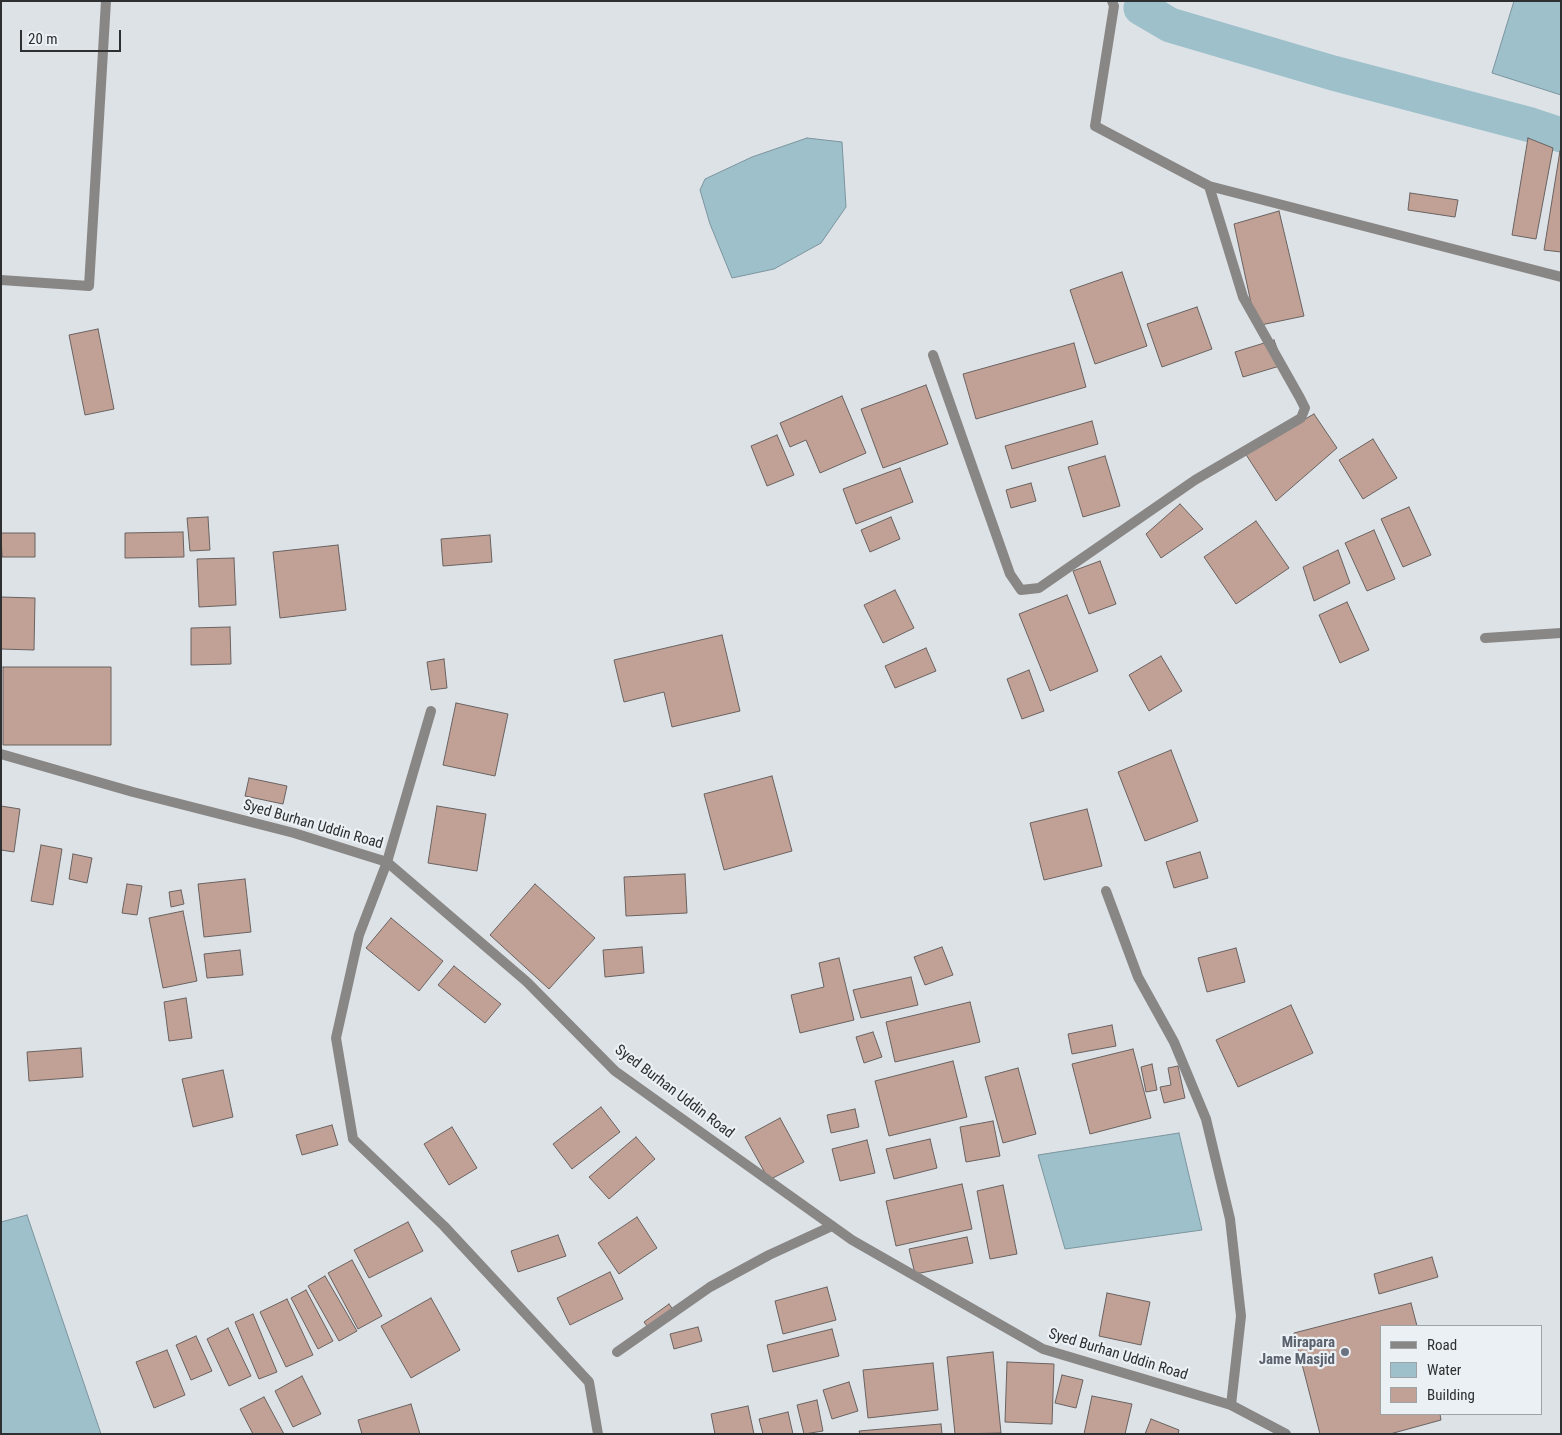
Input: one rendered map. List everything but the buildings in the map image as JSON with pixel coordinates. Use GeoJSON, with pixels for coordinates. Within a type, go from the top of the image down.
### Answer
{"type":"FeatureCollection","features":[{"type":"Feature","properties":{"kind":"street"},"geometry":{"type":"LineString","coordinates":[[1,280],[89,286],[106,1]]}},
{"type":"Feature","properties":{"kind":"street"},"geometry":{"type":"LineString","coordinates":[[1112,1],[1114,6],[1095,126],[1209,186],[1561,277]]}},
{"type":"Feature","properties":{"kind":"street"},"geometry":{"type":"LineString","coordinates":[[933,355],[1010,574],[1021,590],[1039,588],[1195,480],[1301,418],[1305,408],[1243,297],[1209,186]]}},
{"type":"Feature","properties":{"kind":"street"},"geometry":{"type":"LineString","coordinates":[[1485,638],[1561,633]]}},
{"type":"Feature","properties":{"kind":"street"},"geometry":{"type":"LineString","coordinates":[[431,711],[386,862],[359,935],[336,1038],[353,1139],[444,1226],[589,1382],[598,1434]]}},
{"type":"Feature","properties":{"kind":"street","name":"Syed Burhan Uddin Road"},"geometry":{"type":"LineString","coordinates":[[1,754],[133,792],[294,833],[386,862],[527,982],[615,1071],[852,1240],[1043,1349],[1231,1405],[1286,1434]]}},
{"type":"Feature","properties":{"kind":"street"},"geometry":{"type":"LineString","coordinates":[[1106,891],[1138,977],[1174,1042],[1206,1119],[1230,1219],[1241,1316],[1231,1405]]}},
{"type":"Feature","properties":{"kind":"street"},"geometry":{"type":"LineString","coordinates":[[617,1352],[710,1287],[769,1255],[832,1226]]}},
{"type":"Feature","properties":{"kind":"water"},"geometry":{"type":"Polygon","coordinates":[[[1514,1],[1561,1],[1561,95],[1492,73],[1514,1]]]}},
{"type":"Feature","properties":{"kind":"water"},"geometry":{"type":"Polygon","coordinates":[[[807,138],[842,142],[846,207],[821,243],[774,269],[732,278],[710,224],[700,190],[705,179],[752,157],[807,138]]]}},
{"type":"Feature","properties":{"kind":"water"},"geometry":{"type":"Polygon","coordinates":[[[1179,1133],[1202,1230],[1065,1249],[1038,1155],[1179,1133]]]}},
{"type":"Feature","properties":{"kind":"water"},"geometry":{"type":"Polygon","coordinates":[[[27,1215],[101,1434],[1,1434],[1,1222],[27,1215]]]}},
{"type":"Feature","properties":{"kind":"waterway"},"geometry":{"type":"LineString","coordinates":[[1141,8],[1170,25],[1333,73],[1531,125],[1561,135]]}},
{"type":"Feature","properties":{"kind":"place","name":"Mirapara Jame Masjid"},"geometry":{"type":"Point","coordinates":[1345,1352]}}]}
